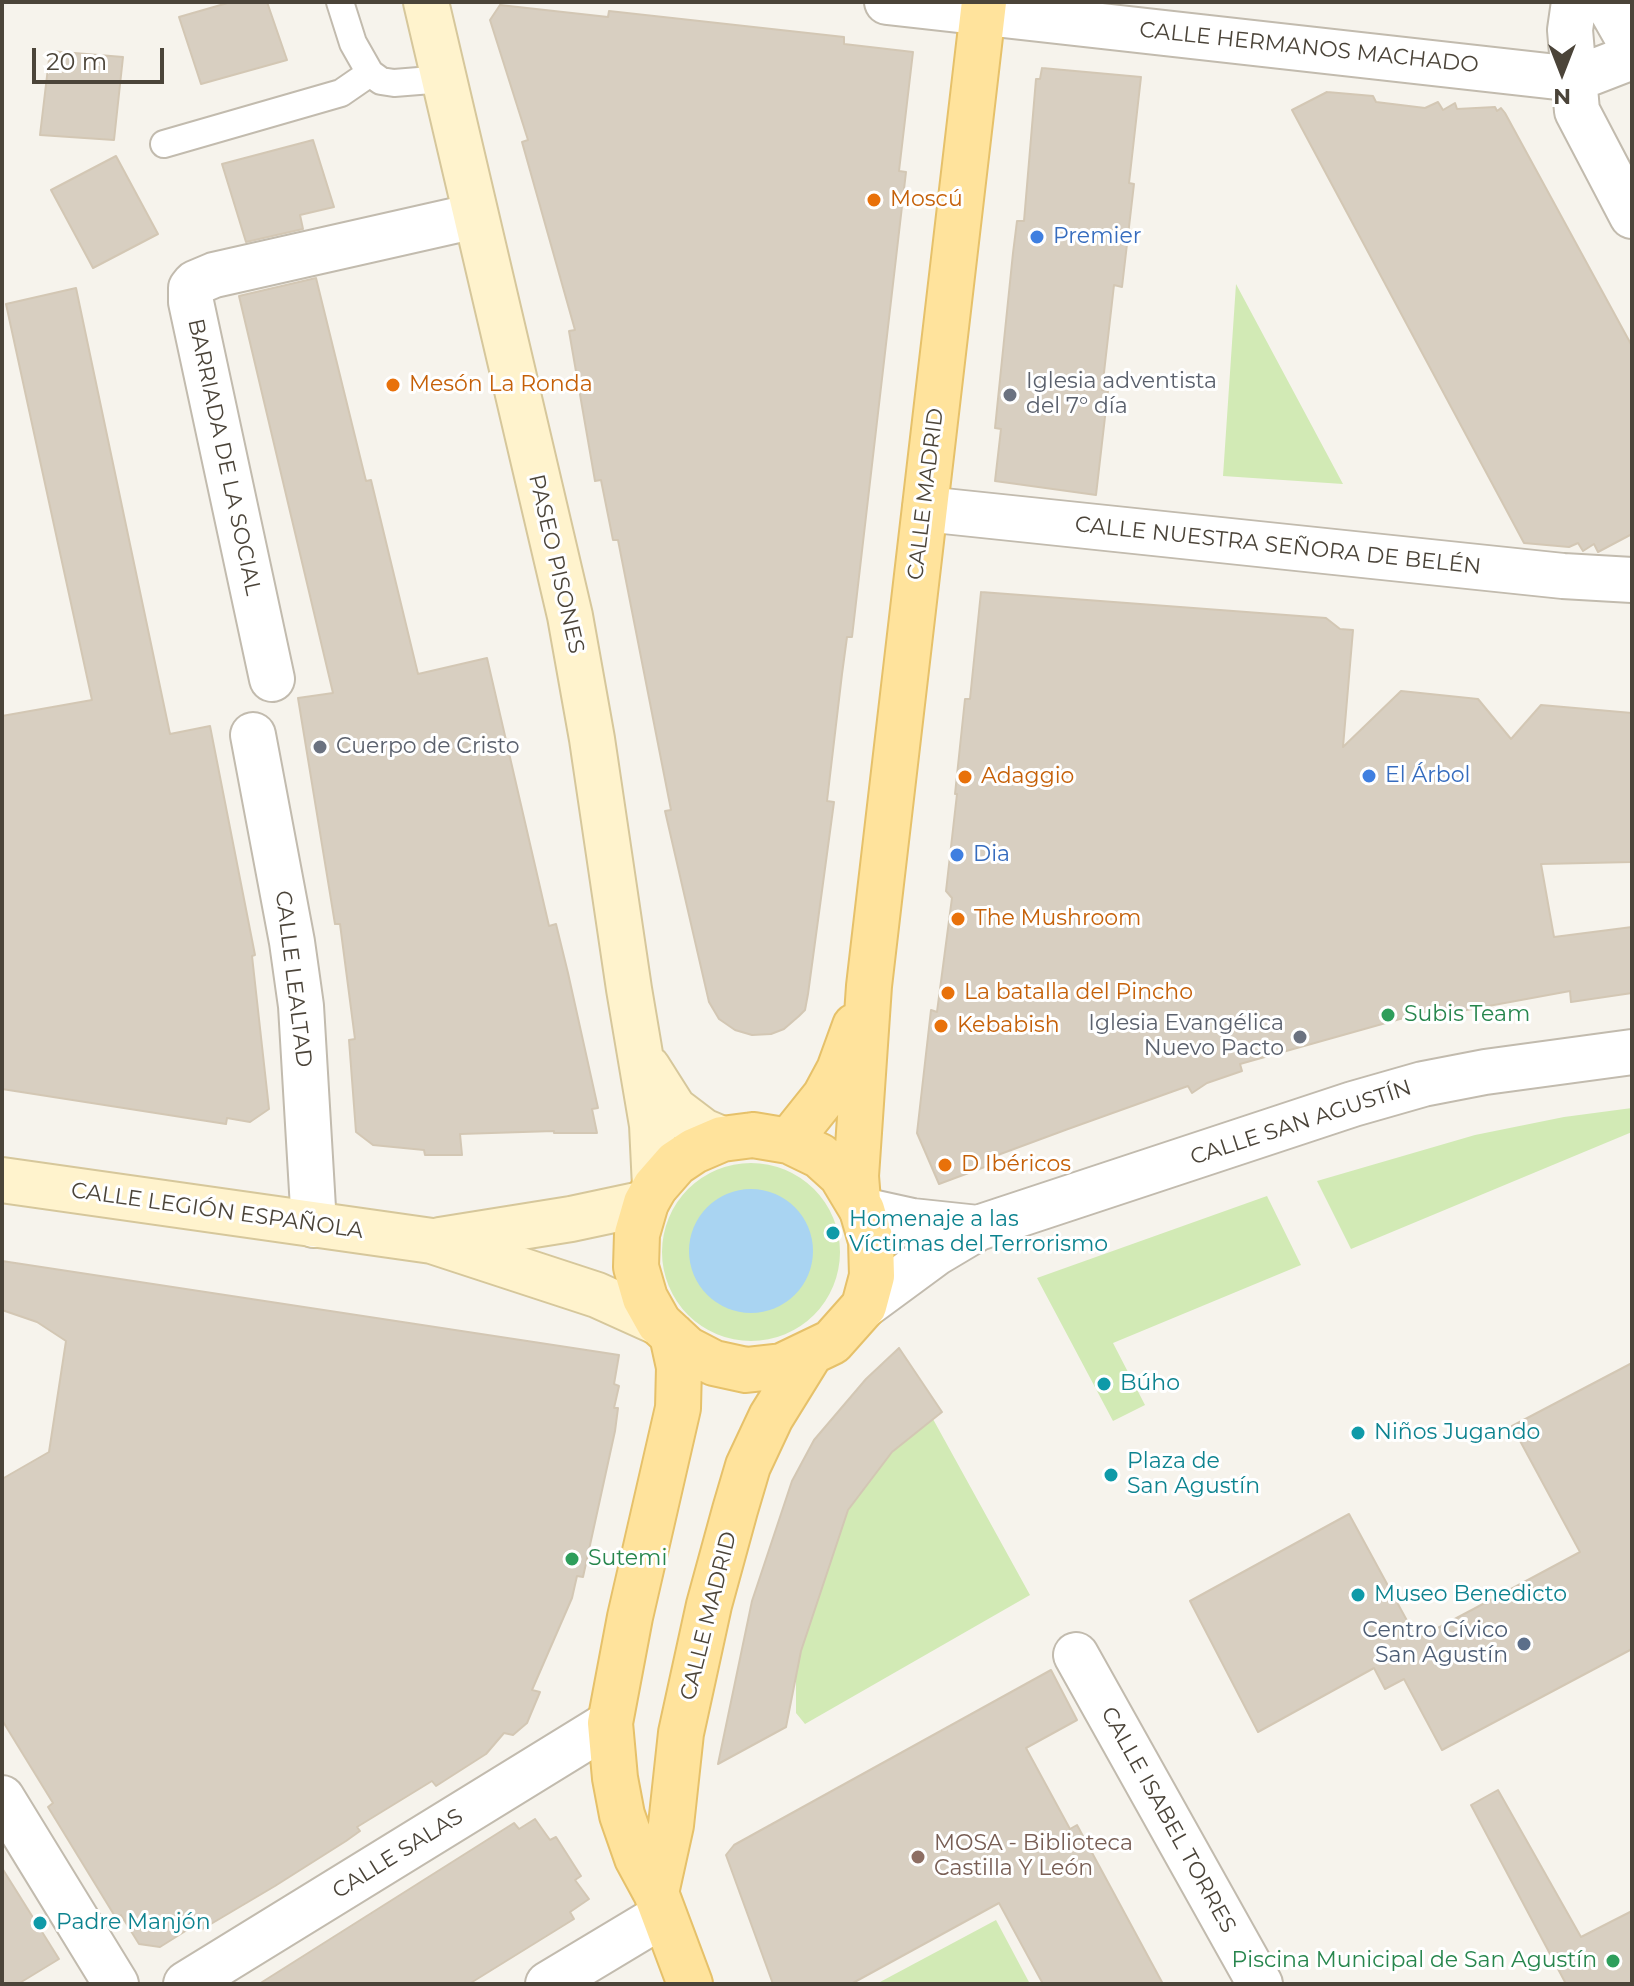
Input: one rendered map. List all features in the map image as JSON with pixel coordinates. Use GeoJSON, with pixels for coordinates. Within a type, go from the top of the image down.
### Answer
{"type":"FeatureCollection","features":[{"type":"Feature","properties":{"kind":"main road","name":"PASEO PISONES"},"geometry":{"type":"LineString","coordinates":[[426,2],[570,616],[592,739],[655,1152],[651,1195]]}},
{"type":"Feature","properties":{"kind":"main road","name":"CALLE MADRID"},"geometry":{"type":"LineString","coordinates":[[860,1205],[856,1176],[869,986],[984,7]]}},
{"type":"Feature","properties":{"kind":"main road","name":"CALLE MADRID"},"geometry":{"type":"LineString","coordinates":[[789,1141],[818,1105],[839,1070],[869,986]]}},
{"type":"Feature","properties":{"kind":"main road","name":"PASEO PISONES"},"geometry":{"type":"LineString","coordinates":[[640,1055],[674,1109],[703,1131],[722,1139]]}},
{"type":"Feature","properties":{"kind":"main road"},"geometry":{"type":"LineString","coordinates":[[753,1135],[789,1141],[820,1156],[841,1175],[860,1205],[871,1241],[872,1276],[864,1306],[832,1342],[782,1366],[746,1370],[714,1363],[687,1349],[666,1329],[645,1298],[636,1267],[637,1234],[651,1195],[676,1163],[694,1151],[722,1139],[753,1135]]}},
{"type":"Feature","properties":{"kind":"main road","name":"CALLE LEGIÓN ESPAÑOLA"},"geometry":{"type":"LineString","coordinates":[[2,1180],[432,1241],[597,1295],[666,1329]]}},
{"type":"Feature","properties":{"kind":"main road","name":"CALLE LEGIÓN ESPAÑOLA"},"geometry":{"type":"LineString","coordinates":[[432,1241],[571,1219],[651,1195]]}},
{"type":"Feature","properties":{"kind":"main road"},"geometry":{"type":"LineString","coordinates":[[666,1329],[679,1367],[678,1408],[630,1617],[610,1723],[622,1815],[690,1984]]}},
{"type":"Feature","properties":{"kind":"main road","name":"CALLE MADRID"},"geometry":{"type":"LineString","coordinates":[[659,1904],[681,1733],[709,1605],[735,1510],[748,1466],[771,1417],[810,1354]]}},
{"type":"Feature","properties":{"kind":"street","name":"CALLE HERMANOS MACHADO"},"geometry":{"type":"LineString","coordinates":[[887,2],[984,7],[1575,79],[1632,57]]}},
{"type":"Feature","properties":{"kind":"street"},"geometry":{"type":"LineString","coordinates":[[1574,2],[1570,30],[1577,111],[1632,216]]}},
{"type":"Feature","properties":{"kind":"street"},"geometry":{"type":"LineString","coordinates":[[1607,2],[1632,46]]}},
{"type":"Feature","properties":{"kind":"street","name":"BARRIADA DE LA SOCIAL"},"geometry":{"type":"LineString","coordinates":[[272,679],[191,302],[191,288],[214,275],[475,216]]}},
{"type":"Feature","properties":{"kind":"street","name":"CALLE NUESTRA SEÑORA DE BELÉN"},"geometry":{"type":"LineString","coordinates":[[925,509],[1563,576],[1632,580]]}},
{"type":"Feature","properties":{"kind":"street","name":"CALLE LEALTAD"},"geometry":{"type":"LineString","coordinates":[[253,735],[301,1006],[314,1225]]}},
{"type":"Feature","properties":{"kind":"street","name":"CALLE SAN AGUSTÍN"},"geometry":{"type":"LineString","coordinates":[[864,1306],[936,1253],[978,1228],[1353,1104],[1423,1084],[1485,1072],[1632,1052]]}},
{"type":"Feature","properties":{"kind":"street","name":"CALLE SAN AGUSTÍN"},"geometry":{"type":"LineString","coordinates":[[860,1205],[912,1221],[978,1228]]}},
{"type":"Feature","properties":{"kind":"street","name":"CALLE ISABEL TORRES"},"geometry":{"type":"LineString","coordinates":[[1076,1655],[1260,1984]]}},
{"type":"Feature","properties":{"kind":"street","name":"CALLE SALAS"},"geometry":{"type":"LineString","coordinates":[[186,1984],[610,1723]]}},
{"type":"Feature","properties":{"kind":"street"},"geometry":{"type":"LineString","coordinates":[[2,1798],[116,1984]]}},
{"type":"Feature","properties":{"kind":"street"},"geometry":{"type":"LineString","coordinates":[[548,1984],[659,1904]]}},
{"type":"Feature","properties":{"kind":"lane"},"geometry":{"type":"LineString","coordinates":[[340,2],[353,43],[370,73],[381,81],[394,83],[444,79]]}},
{"type":"Feature","properties":{"kind":"lane"},"geometry":{"type":"LineString","coordinates":[[164,144],[341,93],[370,73]]}},
{"type":"Feature","properties":{"kind":"green space"},"geometry":{"type":"Polygon","coordinates":[[[1236,284],[1343,484],[1223,476],[1236,284]]]}},
{"type":"Feature","properties":{"kind":"green space"},"geometry":{"type":"Polygon","coordinates":[[[1632,1108],[1632,1132],[1351,1249],[1317,1181],[1475,1135],[1564,1117],[1632,1108]]]}},
{"type":"Feature","properties":{"kind":"green space"},"geometry":{"type":"Polygon","coordinates":[[[751,1163],[785,1170],[814,1189],[833,1218],[840,1252],[833,1286],[814,1315],[785,1334],[751,1341],[717,1334],[688,1315],[669,1286],[662,1252],[669,1218],[688,1189],[717,1170],[751,1163]]]}},
{"type":"Feature","properties":{"kind":"green space"},"geometry":{"type":"Polygon","coordinates":[[[1267,1196],[1301,1265],[1113,1343],[1145,1405],[1113,1421],[1037,1278],[1267,1196]]]}},
{"type":"Feature","properties":{"kind":"green space"},"geometry":{"type":"Polygon","coordinates":[[[928,1410],[1030,1595],[805,1724],[796,1713],[796,1663],[846,1493],[928,1410]]]}},
{"type":"Feature","properties":{"kind":"green space"},"geometry":{"type":"Polygon","coordinates":[[[996,1920],[1030,1984],[881,1984],[880,1982],[996,1920]]]}},
{"type":"Feature","properties":{"kind":"water"},"geometry":{"type":"Polygon","coordinates":[[[751,1189],[775,1194],[795,1207],[808,1227],[813,1251],[808,1275],[795,1295],[775,1308],[751,1313],[727,1308],[707,1295],[694,1275],[689,1251],[694,1227],[707,1207],[727,1194],[751,1189]]]}},
{"type":"Feature","properties":{"kind":"building"},"geometry":{"type":"Polygon","coordinates":[[[231,2],[267,2],[287,60],[201,84],[179,17],[231,2]]]}},
{"type":"Feature","properties":{"kind":"building"},"geometry":{"type":"Polygon","coordinates":[[[500,5],[608,17],[609,11],[844,37],[844,44],[913,52],[899,171],[906,172],[852,637],[847,637],[842,674],[827,801],[834,802],[808,994],[805,1010],[784,1029],[771,1034],[752,1035],[735,1030],[719,1019],[709,1002],[665,811],[671,810],[618,540],[613,540],[601,480],[595,481],[569,331],[575,330],[522,142],[528,140],[490,20],[500,5]]]}},
{"type":"Feature","properties":{"kind":"building"},"geometry":{"type":"Polygon","coordinates":[[[50,51],[123,57],[114,140],[40,135],[50,51]]]}},
{"type":"Feature","properties":{"kind":"building"},"geometry":{"type":"Polygon","coordinates":[[[1042,68],[1141,77],[1129,183],[1134,184],[1122,287],[1114,285],[1102,390],[1108,391],[1096,495],[995,481],[1001,429],[995,428],[1013,253],[1017,221],[1024,221],[1036,79],[1040,79],[1042,68]]]}},
{"type":"Feature","properties":{"kind":"building"},"geometry":{"type":"Polygon","coordinates":[[[1327,92],[1373,96],[1376,102],[1425,108],[1438,102],[1443,110],[1455,103],[1457,109],[1495,107],[1497,111],[1501,108],[1505,113],[1632,346],[1632,534],[1598,552],[1594,544],[1583,551],[1578,543],[1569,547],[1524,543],[1292,110],[1327,92]]]}},
{"type":"Feature","properties":{"kind":"building"},"geometry":{"type":"Polygon","coordinates":[[[313,140],[334,207],[300,215],[303,229],[246,242],[222,164],[313,140]]]}},
{"type":"Feature","properties":{"kind":"building"},"geometry":{"type":"Polygon","coordinates":[[[116,156],[158,234],[93,268],[51,190],[116,156]]]}},
{"type":"Feature","properties":{"kind":"building"},"geometry":{"type":"Polygon","coordinates":[[[316,278],[366,481],[371,480],[418,674],[487,658],[549,926],[556,924],[568,973],[598,1108],[592,1109],[597,1133],[460,1134],[462,1155],[425,1155],[424,1150],[373,1145],[356,1132],[349,1040],[355,1039],[340,924],[335,924],[298,698],[333,693],[239,296],[316,278]]]}},
{"type":"Feature","properties":{"kind":"building"},"geometry":{"type":"Polygon","coordinates":[[[76,288],[170,734],[210,726],[255,955],[252,956],[269,1109],[250,1122],[227,1118],[226,1124],[2,1089],[2,716],[92,700],[6,304],[76,288]]]}},
{"type":"Feature","properties":{"kind":"building"},"geometry":{"type":"Polygon","coordinates":[[[981,592],[1326,618],[1340,629],[1353,630],[1343,747],[1401,691],[1478,699],[1511,739],[1541,705],[1632,713],[1632,862],[1541,864],[1554,937],[1632,927],[1632,993],[1571,1002],[1570,991],[1434,1016],[1432,1010],[1240,1064],[1242,1071],[1207,1083],[1192,1093],[1188,1086],[1068,1129],[987,1159],[990,1165],[939,1184],[917,1133],[931,1010],[937,1012],[952,898],[946,891],[955,794],[965,699],[970,699],[981,592]]]}},
{"type":"Feature","properties":{"kind":"building"},"geometry":{"type":"Polygon","coordinates":[[[2,1261],[619,1355],[614,1384],[619,1386],[614,1408],[618,1408],[615,1431],[583,1577],[577,1576],[572,1598],[532,1690],[540,1692],[527,1723],[513,1735],[504,1733],[486,1754],[436,1786],[432,1781],[357,1827],[360,1831],[275,1886],[199,1931],[195,1925],[160,1947],[139,1944],[121,1915],[116,1918],[48,1807],[53,1803],[2,1720],[2,1479],[49,1452],[66,1341],[37,1322],[2,1310],[2,1261]]]}},
{"type":"Feature","properties":{"kind":"building"},"geometry":{"type":"Polygon","coordinates":[[[899,1348],[942,1412],[892,1452],[848,1510],[801,1651],[786,1727],[718,1764],[752,1601],[792,1481],[814,1440],[866,1379],[899,1348]]]}},
{"type":"Feature","properties":{"kind":"building"},"geometry":{"type":"Polygon","coordinates":[[[1632,1363],[1632,1649],[1442,1750],[1404,1679],[1385,1689],[1374,1668],[1258,1732],[1190,1601],[1349,1514],[1417,1639],[1580,1552],[1512,1426],[1632,1363]]]}},
{"type":"Feature","properties":{"kind":"building"},"geometry":{"type":"Polygon","coordinates":[[[1051,1670],[1077,1720],[1026,1748],[1070,1829],[1077,1825],[1163,1984],[1043,1984],[999,1903],[851,1984],[773,1984],[726,1855],[734,1845],[1051,1670]]]}},
{"type":"Feature","properties":{"kind":"building"},"geometry":{"type":"Polygon","coordinates":[[[1498,1790],[1581,1937],[1632,1911],[1632,1984],[1566,1984],[1471,1805],[1498,1790]]]}},
{"type":"Feature","properties":{"kind":"building"},"geometry":{"type":"Polygon","coordinates":[[[535,1819],[550,1840],[556,1837],[581,1876],[575,1880],[589,1899],[570,1912],[574,1919],[469,1984],[259,1984],[514,1823],[519,1829],[535,1819]]]}},
{"type":"Feature","properties":{"kind":"building"},"geometry":{"type":"Polygon","coordinates":[[[2,1868],[59,1959],[18,1984],[2,1984],[2,1868]]]}},
{"type":"Feature","properties":{"kind":"place","name":"Moscú"},"geometry":{"type":"Point","coordinates":[874,200]}},
{"type":"Feature","properties":{"kind":"place","name":"Premier"},"geometry":{"type":"Point","coordinates":[1037,237]}},
{"type":"Feature","properties":{"kind":"place","name":"Mesón La Ronda"},"geometry":{"type":"Point","coordinates":[393,385]}},
{"type":"Feature","properties":{"kind":"place","name":"Iglesia adventista del 7° día"},"geometry":{"type":"Point","coordinates":[1010,395]}},
{"type":"Feature","properties":{"kind":"place","name":"Cuerpo de Cristo"},"geometry":{"type":"Point","coordinates":[320,747]}},
{"type":"Feature","properties":{"kind":"place","name":"El Árbol"},"geometry":{"type":"Point","coordinates":[1369,776]}},
{"type":"Feature","properties":{"kind":"place","name":"Adaggio"},"geometry":{"type":"Point","coordinates":[965,777]}},
{"type":"Feature","properties":{"kind":"place","name":"Dia"},"geometry":{"type":"Point","coordinates":[957,855]}},
{"type":"Feature","properties":{"kind":"place","name":"The Mushroom"},"geometry":{"type":"Point","coordinates":[958,919]}},
{"type":"Feature","properties":{"kind":"place","name":"La batalla del Pincho"},"geometry":{"type":"Point","coordinates":[948,993]}},
{"type":"Feature","properties":{"kind":"place","name":"Subis Team"},"geometry":{"type":"Point","coordinates":[1388,1015]}},
{"type":"Feature","properties":{"kind":"place","name":"Kebabish"},"geometry":{"type":"Point","coordinates":[941,1026]}},
{"type":"Feature","properties":{"kind":"place","name":"Iglesia Evangélica Nuevo Pacto"},"geometry":{"type":"Point","coordinates":[1300,1037]}},
{"type":"Feature","properties":{"kind":"place","name":"D Ibéricos"},"geometry":{"type":"Point","coordinates":[945,1165]}},
{"type":"Feature","properties":{"kind":"place","name":"Homenaje a las Víctimas del Terrorismo"},"geometry":{"type":"Point","coordinates":[833,1233]}},
{"type":"Feature","properties":{"kind":"place","name":"Búho"},"geometry":{"type":"Point","coordinates":[1104,1384]}},
{"type":"Feature","properties":{"kind":"place","name":"Niños Jugando"},"geometry":{"type":"Point","coordinates":[1358,1433]}},
{"type":"Feature","properties":{"kind":"place","name":"Plaza de San Agustín"},"geometry":{"type":"Point","coordinates":[1111,1475]}},
{"type":"Feature","properties":{"kind":"place","name":"Sutemi"},"geometry":{"type":"Point","coordinates":[572,1559]}},
{"type":"Feature","properties":{"kind":"place","name":"Museo Benedicto"},"geometry":{"type":"Point","coordinates":[1358,1595]}},
{"type":"Feature","properties":{"kind":"place","name":"Centro Cívico San Agustín"},"geometry":{"type":"Point","coordinates":[1524,1644]}},
{"type":"Feature","properties":{"kind":"place","name":"MOSA - Biblioteca Castilla Y León"},"geometry":{"type":"Point","coordinates":[918,1857]}},
{"type":"Feature","properties":{"kind":"place","name":"Padre Manjón"},"geometry":{"type":"Point","coordinates":[40,1923]}},
{"type":"Feature","properties":{"kind":"place","name":"Piscina Municipal de San Agustín"},"geometry":{"type":"Point","coordinates":[1613,1961]}}]}
